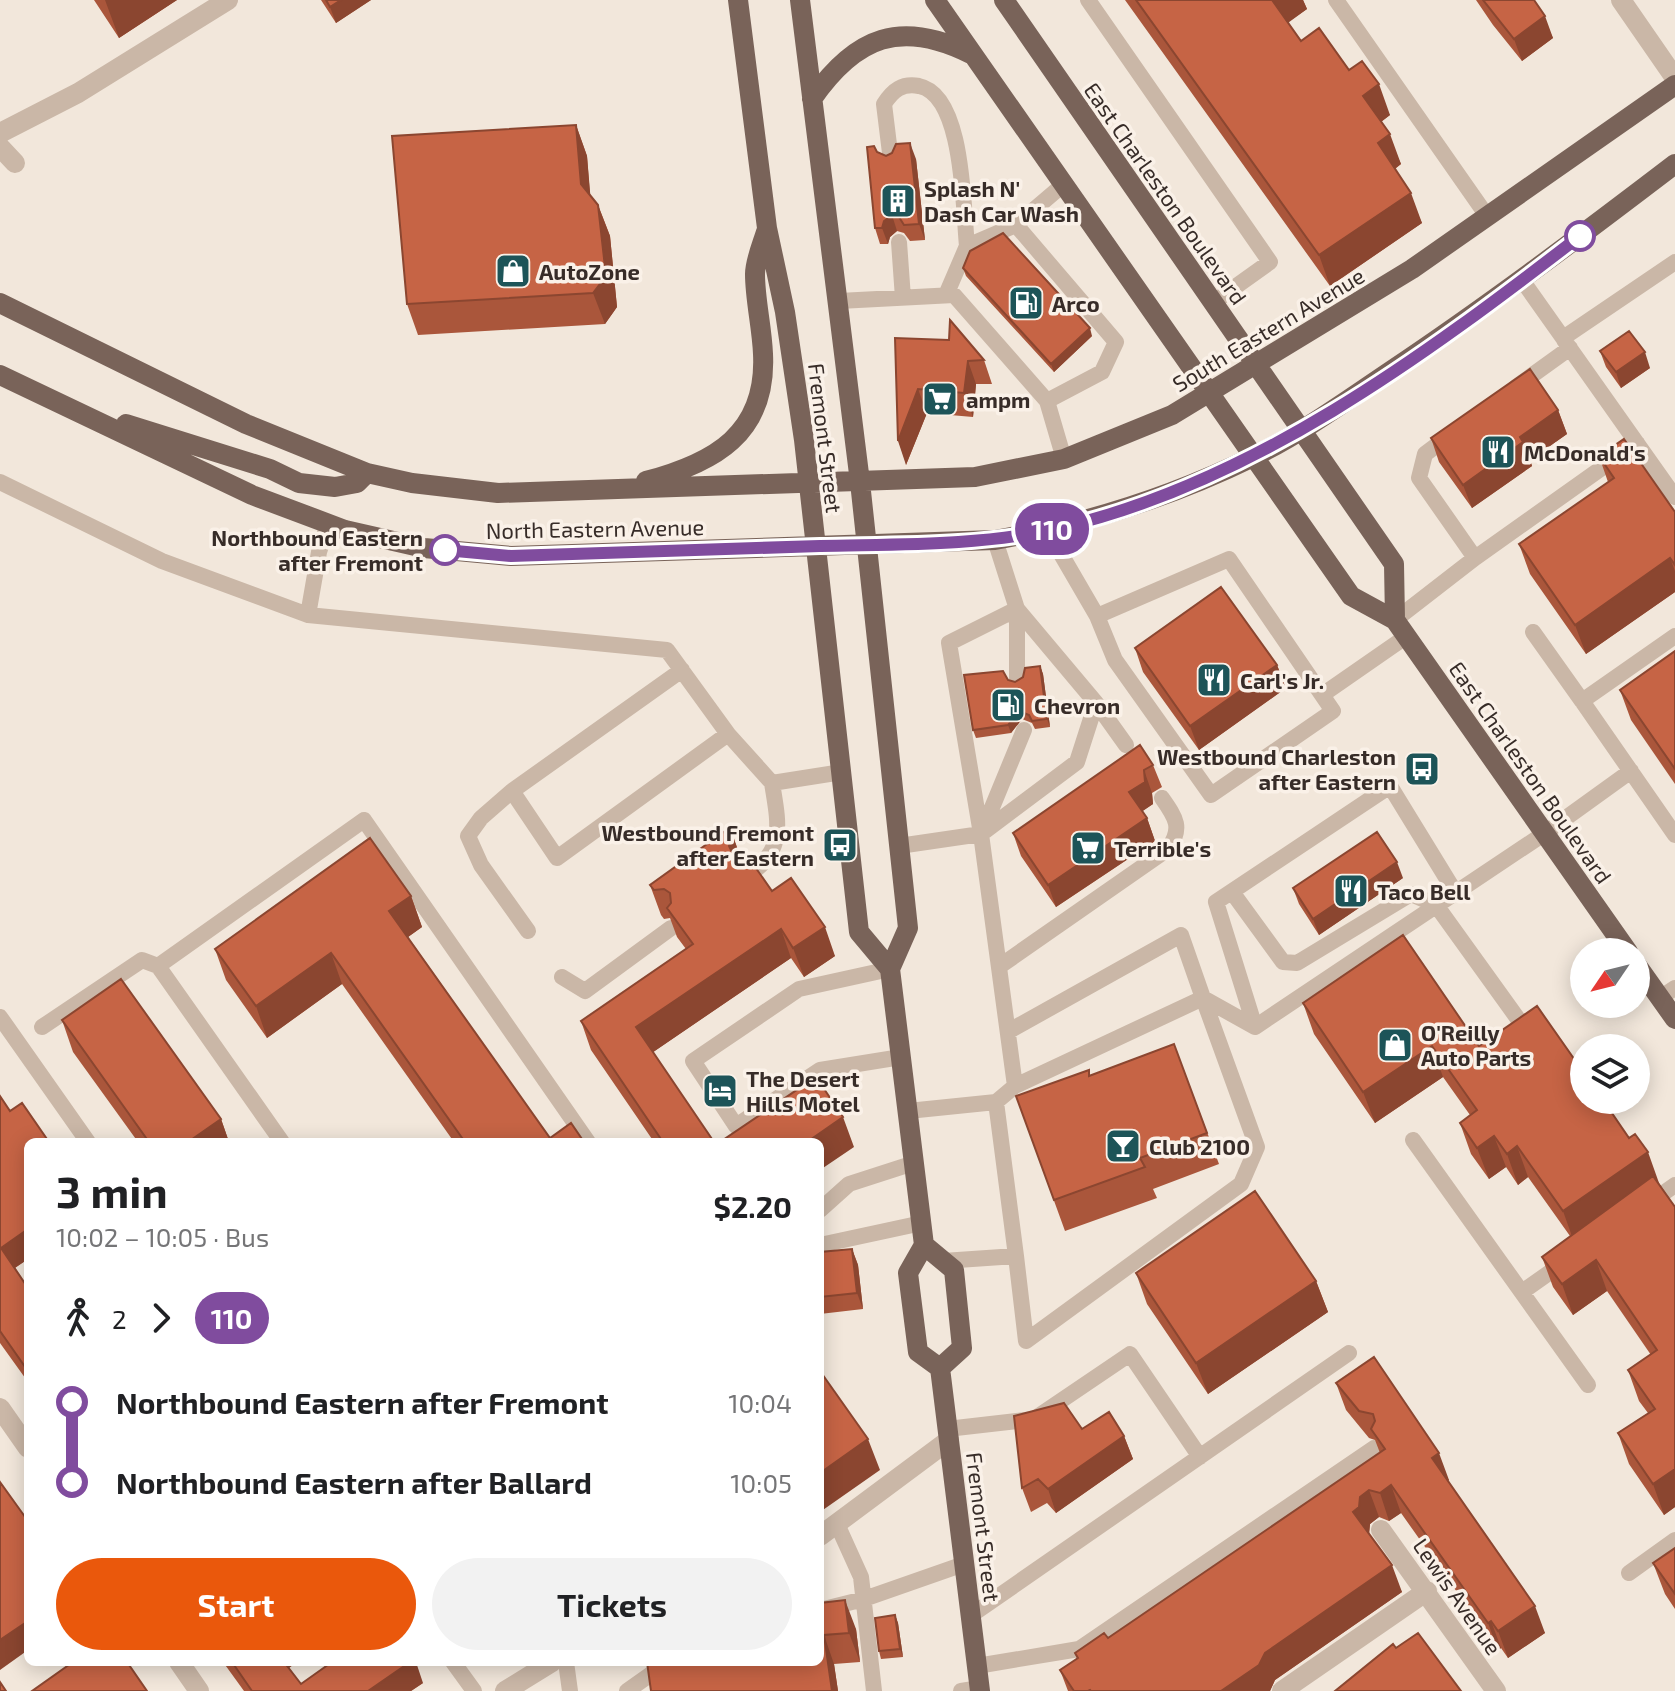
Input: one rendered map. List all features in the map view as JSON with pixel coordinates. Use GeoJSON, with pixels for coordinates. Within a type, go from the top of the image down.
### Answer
{"type":"FeatureCollection","features":[{"type":"Feature","properties":{"kind":"main road","name":"Fremont Street"},"geometry":{"type":"LineString","coordinates":[[738,0],[767,228],[785,312],[809,484],[859,932],[890,969],[908,928],[839,301],[800,0]]}},
{"type":"Feature","properties":{"kind":"main road","name":"East Charleston Boulevard"},"geometry":{"type":"LineString","coordinates":[[935,0],[1351,596],[1401,628],[1618,938]]}},
{"type":"Feature","properties":{"kind":"main road","name":"East Charleston Boulevard"},"geometry":{"type":"LineString","coordinates":[[1004,0],[1394,564],[1401,628]]}},
{"type":"Feature","properties":{"kind":"main road"},"geometry":{"type":"LineString","coordinates":[[812,99],[828,76],[852,54],[890,37],[918,35],[949,43],[974,55]]}},
{"type":"Feature","properties":{"kind":"main road","name":"South Eastern Avenue"},"geometry":{"type":"LineString","coordinates":[[835,482],[975,477],[1064,459],[1152,425],[1372,294],[1675,85]]}},
{"type":"Feature","properties":{"kind":"main road"},"geometry":{"type":"LineString","coordinates":[[866,545],[995,540],[1047,530],[1132,506],[1254,457],[1302,431],[1522,280],[1675,164]]}},
{"type":"Feature","properties":{"kind":"main road"},"geometry":{"type":"LineString","coordinates":[[609,490],[694,466],[731,444],[746,425],[763,379],[755,271],[767,228]]}},
{"type":"Feature","properties":{"kind":"main road","name":"North Eastern Avenue"},"geometry":{"type":"LineString","coordinates":[[0,303],[246,424],[367,473],[453,490],[498,493],[835,482]]}},
{"type":"Feature","properties":{"kind":"main road","name":"North Eastern Avenue"},"geometry":{"type":"LineString","coordinates":[[0,375],[252,495],[328,524],[424,548],[511,556],[866,545]]}},
{"type":"Feature","properties":{"kind":"main road"},"geometry":{"type":"LineString","coordinates":[[51,400],[270,469],[299,483],[335,487],[357,483],[367,473]]}},
{"type":"Feature","properties":{"kind":"main road"},"geometry":{"type":"LineString","coordinates":[[890,969],[924,1245],[908,1273],[918,1352],[940,1368],[962,1348],[954,1270],[924,1245]]}},
{"type":"Feature","properties":{"kind":"main road"},"geometry":{"type":"LineString","coordinates":[[1650,977],[1668,993],[1675,1019]]}},
{"type":"Feature","properties":{"kind":"main road","name":"Fremont Street"},"geometry":{"type":"LineString","coordinates":[[940,1368],[977,1666],[973,1690]]}},
{"type":"Feature","properties":{"kind":"street"},"geometry":{"type":"LineString","coordinates":[[0,133],[78,93],[228,0]]}},
{"type":"Feature","properties":{"kind":"street"},"geometry":{"type":"LineString","coordinates":[[1621,0],[1675,78]]}},
{"type":"Feature","properties":{"kind":"street"},"geometry":{"type":"LineString","coordinates":[[0,147],[15,163]]}},
{"type":"Feature","properties":{"kind":"street"},"geometry":{"type":"LineString","coordinates":[[0,1408],[24,1442]]}},
{"type":"Feature","properties":{"kind":"street"},"geometry":{"type":"LineString","coordinates":[[828,1530],[948,1434]]}},
{"type":"Feature","properties":{"kind":"street","name":"Lewis Avenue"},"geometry":{"type":"LineString","coordinates":[[1381,1530],[1496,1691]]}},
{"type":"Feature","properties":{"kind":"street"},"geometry":{"type":"LineString","coordinates":[[1282,1691],[1427,1591]]}},
{"type":"Feature","properties":{"kind":"street"},"geometry":{"type":"LineString","coordinates":[[182,1666],[199,1691]]}},
{"type":"Feature","properties":{"kind":"street"},"geometry":{"type":"LineString","coordinates":[[505,1691],[546,1666]]}},
{"type":"Feature","properties":{"kind":"lane"},"geometry":{"type":"LineString","coordinates":[[1088,0],[1270,262],[1214,302]]}},
{"type":"Feature","properties":{"kind":"lane"},"geometry":{"type":"LineString","coordinates":[[1336,0],[1487,216]]}},
{"type":"Feature","properties":{"kind":"lane"},"geometry":{"type":"LineString","coordinates":[[891,161],[884,104],[892,91],[909,84],[927,88],[945,104],[954,128],[967,246],[946,295]]}},
{"type":"Feature","properties":{"kind":"lane"},"geometry":{"type":"LineString","coordinates":[[967,246],[1016,225],[1064,184]]}},
{"type":"Feature","properties":{"kind":"lane"},"geometry":{"type":"LineString","coordinates":[[1016,225],[1116,342],[1102,372],[1047,401]]}},
{"type":"Feature","properties":{"kind":"lane"},"geometry":{"type":"LineString","coordinates":[[899,242],[903,298]]}},
{"type":"Feature","properties":{"kind":"lane"},"geometry":{"type":"LineString","coordinates":[[1497,401],[1566,343],[1675,262]]}},
{"type":"Feature","properties":{"kind":"lane"},"geometry":{"type":"LineString","coordinates":[[1522,280],[1675,497]]}},
{"type":"Feature","properties":{"kind":"lane"},"geometry":{"type":"LineString","coordinates":[[839,301],[954,295],[1047,401],[1064,459]]}},
{"type":"Feature","properties":{"kind":"lane"},"geometry":{"type":"LineString","coordinates":[[1461,428],[1425,454],[1419,478],[1475,558]]}},
{"type":"Feature","properties":{"kind":"lane"},"geometry":{"type":"LineString","coordinates":[[1322,695],[1401,628],[1475,558],[1637,443]]}},
{"type":"Feature","properties":{"kind":"lane"},"geometry":{"type":"LineString","coordinates":[[0,482],[162,561],[308,615],[667,650],[728,734],[772,783],[779,827],[768,861],[750,874]]}},
{"type":"Feature","properties":{"kind":"lane"},"geometry":{"type":"LineString","coordinates":[[308,615],[319,552],[328,524]]}},
{"type":"Feature","properties":{"kind":"lane"},"geometry":{"type":"LineString","coordinates":[[1047,530],[1097,616],[1115,660],[1211,795],[1333,711],[1229,559],[1097,616]]}},
{"type":"Feature","properties":{"kind":"lane"},"geometry":{"type":"LineString","coordinates":[[995,540],[1017,609],[1017,679]]}},
{"type":"Feature","properties":{"kind":"lane"},"geometry":{"type":"LineString","coordinates":[[1017,609],[1096,703],[1126,745]]}},
{"type":"Feature","properties":{"kind":"lane"},"geometry":{"type":"LineString","coordinates":[[1015,1086],[981,834],[949,643],[1017,609]]}},
{"type":"Feature","properties":{"kind":"lane"},"geometry":{"type":"LineString","coordinates":[[1533,632],[1675,835]]}},
{"type":"Feature","properties":{"kind":"lane"},"geometry":{"type":"LineString","coordinates":[[1582,701],[1675,636]]}},
{"type":"Feature","properties":{"kind":"lane"},"geometry":{"type":"LineString","coordinates":[[528,931],[481,865],[468,836],[481,818],[512,791],[682,670]]}},
{"type":"Feature","properties":{"kind":"lane"},"geometry":{"type":"LineString","coordinates":[[899,846],[981,834],[1077,762],[1096,703]]}},
{"type":"Feature","properties":{"kind":"lane"},"geometry":{"type":"LineString","coordinates":[[981,834],[1024,730]]}},
{"type":"Feature","properties":{"kind":"lane"},"geometry":{"type":"LineString","coordinates":[[512,791],[557,858],[728,734]]}},
{"type":"Feature","properties":{"kind":"lane"},"geometry":{"type":"LineString","coordinates":[[1255,1027],[1545,833],[1631,771]]}},
{"type":"Feature","properties":{"kind":"lane"},"geometry":{"type":"LineString","coordinates":[[772,783],[842,772]]}},
{"type":"Feature","properties":{"kind":"lane"},"geometry":{"type":"LineString","coordinates":[[1255,1027],[1216,902],[1390,786],[1455,892]]}},
{"type":"Feature","properties":{"kind":"lane"},"geometry":{"type":"LineString","coordinates":[[1000,966],[1168,849],[1178,835],[1177,821],[1162,798]]}},
{"type":"Feature","properties":{"kind":"lane"},"geometry":{"type":"LineString","coordinates":[[158,966],[364,820],[585,1138]]}},
{"type":"Feature","properties":{"kind":"lane"},"geometry":{"type":"LineString","coordinates":[[1232,892],[1273,952],[1283,962],[1297,963],[1411,894],[1436,905],[1518,1019]]}},
{"type":"Feature","properties":{"kind":"lane"},"geometry":{"type":"LineString","coordinates":[[562,977],[585,991],[671,928]]}},
{"type":"Feature","properties":{"kind":"lane"},"geometry":{"type":"LineString","coordinates":[[996,1102],[1026,1341],[1241,1184],[1257,1147],[1181,935],[1009,1031]]}},
{"type":"Feature","properties":{"kind":"lane"},"geometry":{"type":"LineString","coordinates":[[42,1027],[142,960],[158,966],[279,1138]]}},
{"type":"Feature","properties":{"kind":"lane"},"geometry":{"type":"LineString","coordinates":[[890,969],[799,989],[693,1061],[736,1126],[820,1070],[901,1057]]}},
{"type":"Feature","properties":{"kind":"lane"},"geometry":{"type":"LineString","coordinates":[[1203,998],[1255,1027]]}},
{"type":"Feature","properties":{"kind":"lane"},"geometry":{"type":"LineString","coordinates":[[908,1111],[996,1102],[1015,1086],[1203,998]]}},
{"type":"Feature","properties":{"kind":"lane"},"geometry":{"type":"LineString","coordinates":[[0,1017],[85,1138]]}},
{"type":"Feature","properties":{"kind":"lane"},"geometry":{"type":"LineString","coordinates":[[1413,1140],[1588,1385]]}},
{"type":"Feature","properties":{"kind":"lane"},"geometry":{"type":"LineString","coordinates":[[824,1206],[849,1184],[914,1163]]}},
{"type":"Feature","properties":{"kind":"lane"},"geometry":{"type":"LineString","coordinates":[[1637,1211],[1675,1185]]}},
{"type":"Feature","properties":{"kind":"lane"},"geometry":{"type":"LineString","coordinates":[[824,1244],[922,1223]]}},
{"type":"Feature","properties":{"kind":"lane"},"geometry":{"type":"LineString","coordinates":[[943,1261],[1016,1256]]}},
{"type":"Feature","properties":{"kind":"lane"},"geometry":{"type":"LineString","coordinates":[[1522,1292],[1573,1256]]}},
{"type":"Feature","properties":{"kind":"lane"},"geometry":{"type":"LineString","coordinates":[[970,1616],[1349,1353]]}},
{"type":"Feature","properties":{"kind":"lane"},"geometry":{"type":"LineString","coordinates":[[948,1434],[1034,1419],[1130,1354],[1200,1457]]}},
{"type":"Feature","properties":{"kind":"lane"},"geometry":{"type":"LineString","coordinates":[[977,1666],[1079,1649],[1374,1448]]}},
{"type":"Feature","properties":{"kind":"lane"},"geometry":{"type":"LineString","coordinates":[[828,1530],[861,1577],[874,1691]]}},
{"type":"Feature","properties":{"kind":"lane"},"geometry":{"type":"LineString","coordinates":[[1629,1573],[1675,1540]]}},
{"type":"Feature","properties":{"kind":"lane"},"geometry":{"type":"LineString","coordinates":[[824,1609],[864,1599],[964,1564]]}},
{"type":"Feature","properties":{"kind":"lane"},"geometry":{"type":"LineString","coordinates":[[456,1666],[474,1691]]}},
{"type":"Feature","properties":{"kind":"lane"},"geometry":{"type":"LineString","coordinates":[[567,1666],[570,1691]]}},
{"type":"Feature","properties":{"kind":"lane"},"geometry":{"type":"LineString","coordinates":[[627,1691],[662,1666]]}},
{"type":"Feature","properties":{"kind":"building"},"geometry":{"type":"Polygon","coordinates":[[[326,0],[341,0],[330,7],[326,0]]]}},
{"type":"Feature","properties":{"kind":"building"},"geometry":{"type":"Polygon","coordinates":[[[1136,0],[1272,0],[1301,41],[1319,28],[1349,70],[1362,61],[1379,84],[1363,96],[1390,134],[1378,143],[1411,193],[1319,255],[1136,0]]]}},
{"type":"Feature","properties":{"kind":"building"},"geometry":{"type":"Polygon","coordinates":[[[1483,0],[1534,0],[1545,16],[1514,39],[1483,0]]]}},
{"type":"Feature","properties":{"kind":"building","name":"AutoZone"},"geometry":{"type":"Polygon","coordinates":[[[576,125],[581,184],[598,205],[606,276],[593,293],[407,304],[392,136],[576,125]]]}},
{"type":"Feature","properties":{"kind":"building","name":"Splash N' Dash Car Wash"},"geometry":{"type":"Polygon","coordinates":[[[910,143],[919,224],[904,225],[899,217],[892,215],[884,221],[882,228],[875,228],[867,147],[874,146],[877,152],[886,156],[892,153],[896,144],[910,143]]]}},
{"type":"Feature","properties":{"kind":"building","name":"Arco"},"geometry":{"type":"Polygon","coordinates":[[[1003,233],[1090,328],[1051,364],[963,268],[970,251],[1003,233]]]}},
{"type":"Feature","properties":{"kind":"building"},"geometry":{"type":"Polygon","coordinates":[[[950,320],[984,360],[968,361],[964,393],[918,389],[898,441],[895,338],[949,340],[950,320]]]}},
{"type":"Feature","properties":{"kind":"building"},"geometry":{"type":"Polygon","coordinates":[[[1629,331],[1645,352],[1616,372],[1600,351],[1629,331]]]}},
{"type":"Feature","properties":{"kind":"building"},"geometry":{"type":"Polygon","coordinates":[[[1530,369],[1558,410],[1520,437],[1523,442],[1463,485],[1431,438],[1530,369]]]}},
{"type":"Feature","properties":{"kind":"building"},"geometry":{"type":"Polygon","coordinates":[[[1624,439],[1675,512],[1675,565],[1670,558],[1575,625],[1519,544],[1614,478],[1599,456],[1624,439]]]}},
{"type":"Feature","properties":{"kind":"building","name":"Carl's Jr."},"geometry":{"type":"Polygon","coordinates":[[[1221,587],[1277,665],[1190,726],[1135,648],[1221,587]]]}},
{"type":"Feature","properties":{"kind":"building"},"geometry":{"type":"Polygon","coordinates":[[[1675,651],[1675,769],[1620,690],[1675,651]]]}},
{"type":"Feature","properties":{"kind":"building","name":"Chevron"},"geometry":{"type":"Polygon","coordinates":[[[1040,666],[1047,719],[1032,721],[1029,715],[1019,711],[1008,725],[973,730],[964,675],[1003,671],[1008,680],[1015,682],[1023,677],[1025,668],[1040,666]]]}},
{"type":"Feature","properties":{"kind":"building"},"geometry":{"type":"Polygon","coordinates":[[[1140,745],[1153,765],[1144,770],[1145,782],[1129,792],[1147,818],[1048,885],[1013,833],[1140,745]]]}},
{"type":"Feature","properties":{"kind":"building"},"geometry":{"type":"Polygon","coordinates":[[[728,829],[733,836],[729,846],[732,852],[746,854],[772,891],[791,878],[825,927],[793,948],[781,929],[636,1027],[711,1138],[660,1138],[581,1021],[693,944],[667,908],[671,903],[670,893],[664,889],[654,890],[650,885],[728,829]]]}},
{"type":"Feature","properties":{"kind":"building"},"geometry":{"type":"Polygon","coordinates":[[[1377,832],[1397,862],[1313,919],[1293,888],[1377,832]]]}},
{"type":"Feature","properties":{"kind":"building"},"geometry":{"type":"Polygon","coordinates":[[[370,838],[411,896],[389,911],[550,1138],[462,1138],[331,953],[256,1006],[215,949],[370,838]]]}},
{"type":"Feature","properties":{"kind":"building"},"geometry":{"type":"Polygon","coordinates":[[[1403,935],[1479,1046],[1537,1006],[1570,1053],[1570,1114],[1613,1114],[1629,1138],[1635,1134],[1648,1152],[1563,1211],[1517,1146],[1507,1154],[1494,1136],[1477,1148],[1460,1123],[1477,1110],[1432,1046],[1363,1092],[1303,1003],[1403,935]]]}},
{"type":"Feature","properties":{"kind":"building"},"geometry":{"type":"Polygon","coordinates":[[[121,979],[221,1119],[194,1138],[146,1138],[62,1020],[121,979]]]}},
{"type":"Feature","properties":{"kind":"building","name":"Club 2100"},"geometry":{"type":"Polygon","coordinates":[[[1174,1044],[1207,1133],[1140,1158],[1145,1167],[1054,1200],[1016,1096],[1089,1070],[1089,1076],[1174,1044]]]}},
{"type":"Feature","properties":{"kind":"building"},"geometry":{"type":"Polygon","coordinates":[[[816,1077],[843,1117],[813,1138],[726,1138],[816,1077]]]}},
{"type":"Feature","properties":{"kind":"building"},"geometry":{"type":"Polygon","coordinates":[[[0,1096],[10,1111],[22,1103],[46,1138],[24,1138],[24,1232],[1,1248],[24,1282],[24,1365],[0,1331],[0,1096]]]}},
{"type":"Feature","properties":{"kind":"building"},"geometry":{"type":"Polygon","coordinates":[[[571,1123],[581,1138],[550,1138],[571,1123]]]}},
{"type":"Feature","properties":{"kind":"building"},"geometry":{"type":"Polygon","coordinates":[[[1653,1176],[1675,1207],[1675,1469],[1653,1484],[1618,1433],[1655,1409],[1628,1370],[1657,1350],[1596,1260],[1562,1284],[1542,1257],[1653,1176]]]}},
{"type":"Feature","properties":{"kind":"building"},"geometry":{"type":"Polygon","coordinates":[[[1255,1191],[1316,1281],[1196,1363],[1136,1273],[1255,1191]]]}},
{"type":"Feature","properties":{"kind":"building"},"geometry":{"type":"Polygon","coordinates":[[[852,1249],[857,1293],[824,1297],[824,1252],[852,1249]]]}},
{"type":"Feature","properties":{"kind":"building"},"geometry":{"type":"Polygon","coordinates":[[[1374,1357],[1439,1453],[1432,1458],[1535,1606],[1498,1631],[1491,1621],[1488,1623],[1391,1485],[1380,1493],[1369,1490],[1360,1497],[1359,1507],[1353,1512],[1392,1565],[1265,1653],[1259,1665],[1221,1691],[1074,1691],[1060,1670],[1078,1658],[1075,1653],[1104,1633],[1108,1638],[1385,1449],[1371,1429],[1375,1421],[1373,1414],[1359,1411],[1336,1383],[1374,1357]]]}},
{"type":"Feature","properties":{"kind":"building"},"geometry":{"type":"Polygon","coordinates":[[[824,1377],[868,1439],[824,1470],[824,1377]]]}},
{"type":"Feature","properties":{"kind":"building"},"geometry":{"type":"Polygon","coordinates":[[[1064,1403],[1082,1429],[1109,1412],[1124,1436],[1048,1489],[1038,1479],[1022,1488],[1014,1416],[1064,1403]]]}},
{"type":"Feature","properties":{"kind":"building"},"geometry":{"type":"Polygon","coordinates":[[[0,1482],[24,1515],[24,1624],[0,1640],[0,1482]]]}},
{"type":"Feature","properties":{"kind":"building"},"geometry":{"type":"Polygon","coordinates":[[[1675,1548],[1675,1594],[1653,1563],[1675,1548]]]}},
{"type":"Feature","properties":{"kind":"building"},"geometry":{"type":"Polygon","coordinates":[[[845,1600],[849,1633],[824,1635],[824,1603],[845,1600]]]}},
{"type":"Feature","properties":{"kind":"building"},"geometry":{"type":"Polygon","coordinates":[[[895,1615],[900,1649],[879,1651],[875,1618],[895,1615]]]}},
{"type":"Feature","properties":{"kind":"building"},"geometry":{"type":"Polygon","coordinates":[[[1418,1633],[1461,1691],[1335,1691],[1393,1644],[1396,1648],[1418,1633]]]}},
{"type":"Feature","properties":{"kind":"building"},"geometry":{"type":"Polygon","coordinates":[[[824,1635],[832,1691],[651,1691],[648,1666],[824,1666],[824,1635]]]}},
{"type":"Feature","properties":{"kind":"building"},"geometry":{"type":"Polygon","coordinates":[[[67,1666],[130,1666],[147,1691],[32,1691],[67,1666]]]}},
{"type":"Feature","properties":{"kind":"building"},"geometry":{"type":"Polygon","coordinates":[[[235,1666],[287,1666],[301,1684],[326,1666],[404,1666],[368,1691],[252,1691],[235,1666]]]}},
{"type":"Feature","properties":{"kind":"bus line","name":"110"},"geometry":{"type":"LineString","coordinates":[[445,550],[511,556],[971,542],[1055,529],[1088,520],[1147,501],[1233,466],[1302,431],[1469,318],[1580,236]]}},
{"type":"Feature","properties":{"kind":"place","name":"Splash N' Dash Car Wash"},"geometry":{"type":"Point","coordinates":[898,201]}},
{"type":"Feature","properties":{"kind":"place","name":"AutoZone"},"geometry":{"type":"Point","coordinates":[513,271]}},
{"type":"Feature","properties":{"kind":"place","name":"Arco"},"geometry":{"type":"Point","coordinates":[1026,303]}},
{"type":"Feature","properties":{"kind":"place","name":"ampm"},"geometry":{"type":"Point","coordinates":[940,399]}},
{"type":"Feature","properties":{"kind":"place","name":"McDonald's"},"geometry":{"type":"Point","coordinates":[1498,452]}},
{"type":"Feature","properties":{"kind":"place","name":"Northbound Eastern after Fremont"},"geometry":{"type":"Point","coordinates":[445,550]}},
{"type":"Feature","properties":{"kind":"place","name":"Carl's Jr."},"geometry":{"type":"Point","coordinates":[1214,680]}},
{"type":"Feature","properties":{"kind":"place","name":"Chevron"},"geometry":{"type":"Point","coordinates":[1008,705]}},
{"type":"Feature","properties":{"kind":"place","name":"Westbound Charleston after Eastern"},"geometry":{"type":"Point","coordinates":[1422,769]}},
{"type":"Feature","properties":{"kind":"place","name":"Westbound Fremont after Eastern"},"geometry":{"type":"Point","coordinates":[840,845]}},
{"type":"Feature","properties":{"kind":"place","name":"Terrible's"},"geometry":{"type":"Point","coordinates":[1088,848]}},
{"type":"Feature","properties":{"kind":"place","name":"Taco Bell"},"geometry":{"type":"Point","coordinates":[1351,891]}},
{"type":"Feature","properties":{"kind":"place","name":"O'Reilly Auto Parts"},"geometry":{"type":"Point","coordinates":[1395,1045]}},
{"type":"Feature","properties":{"kind":"place","name":"The Desert Hills Motel"},"geometry":{"type":"Point","coordinates":[720,1091]}},
{"type":"Feature","properties":{"kind":"place","name":"Club 2100"},"geometry":{"type":"Point","coordinates":[1123,1146]}}]}
